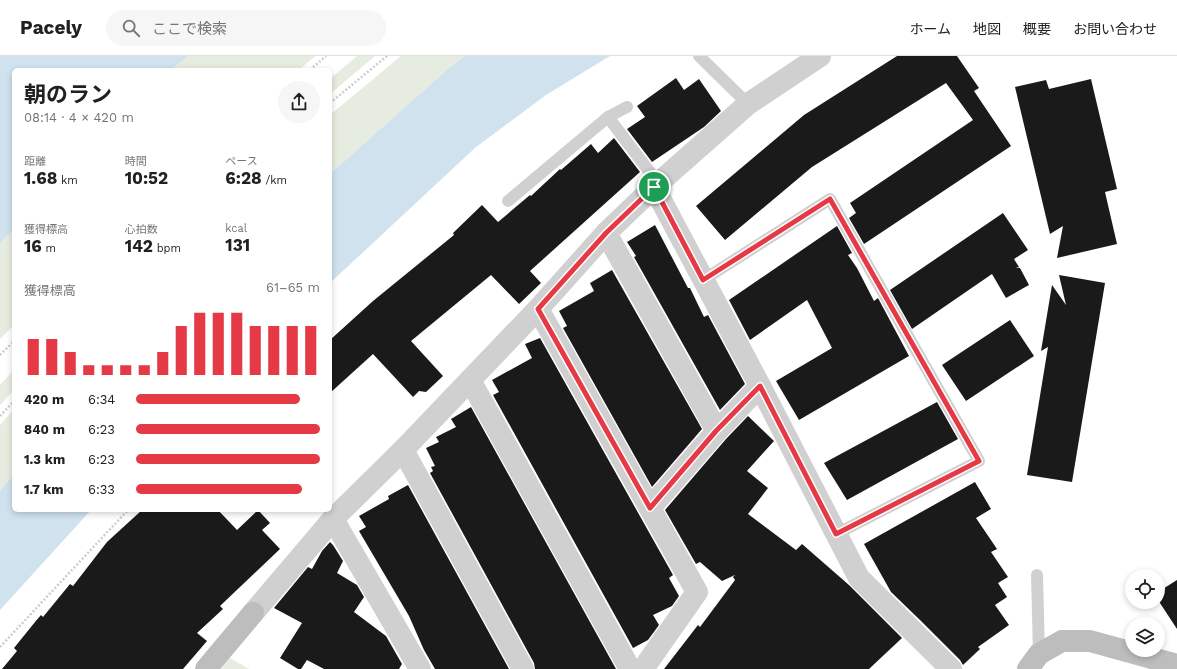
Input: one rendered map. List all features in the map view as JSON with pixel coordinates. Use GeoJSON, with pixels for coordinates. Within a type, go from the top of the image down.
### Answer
{"type":"FeatureCollection","features":[{"type":"Feature","properties":{"kind":"street"},"geometry":{"type":"LineString","coordinates":[[206,669],[333,519],[403,450],[538,309],[606,233],[654,187],[748,104],[820,56]]}},
{"type":"Feature","properties":{"kind":"street"},"geometry":{"type":"LineString","coordinates":[[654,187],[760,386],[859,578],[951,669]]}},
{"type":"Feature","properties":{"kind":"street"},"geometry":{"type":"LineString","coordinates":[[606,233],[716,431]]}},
{"type":"Feature","properties":{"kind":"street"},"geometry":{"type":"LineString","coordinates":[[538,309],[697,592],[643,669]]}},
{"type":"Feature","properties":{"kind":"street"},"geometry":{"type":"LineString","coordinates":[[470,380],[630,669]]}},
{"type":"Feature","properties":{"kind":"street"},"geometry":{"type":"LineString","coordinates":[[650,508],[716,431],[760,386]]}},
{"type":"Feature","properties":{"kind":"street"},"geometry":{"type":"LineString","coordinates":[[403,450],[523,669]]}},
{"type":"Feature","properties":{"kind":"street"},"geometry":{"type":"LineString","coordinates":[[333,519],[420,669]]}},
{"type":"Feature","properties":{"kind":"street"},"geometry":{"type":"LineString","coordinates":[[1033,661],[1062,641],[1090,641],[1177,665]]}},
{"type":"Feature","properties":{"kind":"lane"},"geometry":{"type":"LineString","coordinates":[[699,56],[748,104]]}},
{"type":"Feature","properties":{"kind":"lane"},"geometry":{"type":"LineString","coordinates":[[508,201],[608,117],[627,107]]}},
{"type":"Feature","properties":{"kind":"lane"},"geometry":{"type":"LineString","coordinates":[[608,117],[652,175],[654,187]]}},
{"type":"Feature","properties":{"kind":"lane"},"geometry":{"type":"LineString","coordinates":[[703,280],[830,199],[979,461],[836,534]]}},
{"type":"Feature","properties":{"kind":"lane"},"geometry":{"type":"LineString","coordinates":[[1033,661],[1037,575]]}},
{"type":"Feature","properties":{"kind":"path"},"geometry":{"type":"LineString","coordinates":[[312,68],[326,56]]}},
{"type":"Feature","properties":{"kind":"path"},"geometry":{"type":"LineString","coordinates":[[332,101],[387,56]]}},
{"type":"Feature","properties":{"kind":"path"},"geometry":{"type":"LineString","coordinates":[[0,355],[12,343]]}},
{"type":"Feature","properties":{"kind":"path"},"geometry":{"type":"LineString","coordinates":[[0,416],[12,403]]}},
{"type":"Feature","properties":{"kind":"path"},"geometry":{"type":"LineString","coordinates":[[0,647],[126,512]]}},
{"type":"Feature","properties":{"kind":"shaded area"},"geometry":{"type":"Polygon","coordinates":[[[188,56],[315,56],[301,68],[173,68],[188,56]]]}},
{"type":"Feature","properties":{"kind":"shaded area"},"geometry":{"type":"Polygon","coordinates":[[[357,56],[375,56],[332,92],[332,77],[357,56]]]}},
{"type":"Feature","properties":{"kind":"shaded area"},"geometry":{"type":"Polygon","coordinates":[[[401,56],[465,56],[449,68],[332,172],[332,113],[401,56]]]}},
{"type":"Feature","properties":{"kind":"shaded area"},"geometry":{"type":"Polygon","coordinates":[[[12,231],[12,327],[0,339],[0,243],[12,231]]]}},
{"type":"Feature","properties":{"kind":"shaded area"},"geometry":{"type":"Polygon","coordinates":[[[12,372],[12,392],[0,405],[0,385],[12,372]]]}},
{"type":"Feature","properties":{"kind":"shaded area"},"geometry":{"type":"Polygon","coordinates":[[[12,411],[12,477],[0,490],[0,425],[12,411]]]}},
{"type":"Feature","properties":{"kind":"shaded area"},"geometry":{"type":"Polygon","coordinates":[[[230,658],[249,669],[221,669],[230,658]]]}},
{"type":"Feature","properties":{"kind":"water"},"geometry":{"type":"Polygon","coordinates":[[[0,56],[188,56],[173,68],[12,68],[12,231],[0,243],[0,56]]]}},
{"type":"Feature","properties":{"kind":"water"},"geometry":{"type":"Polygon","coordinates":[[[465,56],[610,56],[546,95],[476,147],[332,281],[332,172],[449,68],[465,56]]]}},
{"type":"Feature","properties":{"kind":"water"},"geometry":{"type":"Polygon","coordinates":[[[12,477],[12,512],[89,512],[0,610],[0,490],[12,477]]]}},
{"type":"Feature","properties":{"kind":"building"},"geometry":{"type":"Polygon","coordinates":[[[897,56],[957,56],[979,88],[974,91],[1011,146],[864,244],[849,218],[856,213],[850,203],[973,120],[946,83],[812,167],[725,240],[696,206],[804,115],[897,56]]]}},
{"type":"Feature","properties":{"kind":"building"},"geometry":{"type":"Polygon","coordinates":[[[676,78],[684,90],[699,79],[721,111],[704,127],[652,162],[627,129],[645,117],[637,106],[676,78]]]}},
{"type":"Feature","properties":{"kind":"building"},"geometry":{"type":"Polygon","coordinates":[[[1091,79],[1117,189],[1105,192],[1117,244],[1057,258],[1063,226],[1050,234],[1015,87],[1046,80],[1049,89],[1091,79]]]}},
{"type":"Feature","properties":{"kind":"building"},"geometry":{"type":"Polygon","coordinates":[[[614,138],[640,172],[530,271],[541,283],[519,304],[491,275],[411,341],[443,376],[426,392],[419,391],[413,397],[373,354],[332,391],[332,338],[373,301],[454,235],[453,233],[482,205],[498,222],[530,195],[531,196],[560,169],[561,170],[591,144],[598,153],[614,138]]]}},
{"type":"Feature","properties":{"kind":"building"},"geometry":{"type":"Polygon","coordinates":[[[1003,213],[1028,250],[1014,259],[1019,267],[1015,267],[1020,268],[1029,285],[1006,298],[992,274],[912,329],[890,290],[1003,213]]]}},
{"type":"Feature","properties":{"kind":"building"},"geometry":{"type":"Polygon","coordinates":[[[655,225],[688,288],[690,288],[704,317],[708,315],[745,384],[720,410],[627,242],[655,225]]]}},
{"type":"Feature","properties":{"kind":"building"},"geometry":{"type":"Polygon","coordinates":[[[837,226],[852,253],[848,255],[857,268],[874,301],[878,298],[909,356],[799,420],[776,381],[832,348],[807,300],[750,340],[729,300],[837,226]]]}},
{"type":"Feature","properties":{"kind":"building"},"geometry":{"type":"Polygon","coordinates":[[[612,270],[702,429],[652,487],[563,328],[567,326],[559,311],[594,291],[590,283],[612,270]]]}},
{"type":"Feature","properties":{"kind":"building"},"geometry":{"type":"Polygon","coordinates":[[[1059,275],[1105,283],[1072,482],[1027,475],[1048,347],[1041,351],[1052,285],[1066,305],[1059,275]]]}},
{"type":"Feature","properties":{"kind":"building"},"geometry":{"type":"Polygon","coordinates":[[[1010,320],[1034,356],[966,401],[942,365],[1010,320]]]}},
{"type":"Feature","properties":{"kind":"building"},"geometry":{"type":"Polygon","coordinates":[[[540,338],[673,575],[669,578],[679,596],[672,606],[653,615],[659,625],[648,640],[633,648],[493,395],[499,392],[492,380],[532,358],[525,344],[540,338]]]}},
{"type":"Feature","properties":{"kind":"building"},"geometry":{"type":"Polygon","coordinates":[[[937,402],[958,439],[847,500],[824,463],[937,402]]]}},
{"type":"Feature","properties":{"kind":"building"},"geometry":{"type":"Polygon","coordinates":[[[471,407],[616,669],[535,669],[534,663],[430,473],[433,471],[431,467],[435,466],[426,448],[439,442],[436,437],[456,427],[451,419],[471,407]]]}},
{"type":"Feature","properties":{"kind":"building"},"geometry":{"type":"Polygon","coordinates":[[[748,416],[774,441],[747,471],[768,488],[748,514],[796,550],[802,544],[849,585],[902,638],[869,669],[664,669],[698,625],[700,627],[735,580],[733,577],[735,575],[722,581],[700,562],[696,564],[665,510],[726,439],[748,416]]]}},
{"type":"Feature","properties":{"kind":"building"},"geometry":{"type":"Polygon","coordinates":[[[975,482],[991,509],[976,518],[997,549],[991,552],[1008,577],[998,583],[1007,597],[995,605],[1009,625],[978,647],[980,649],[963,665],[960,660],[891,592],[864,544],[975,482]]]}},
{"type":"Feature","properties":{"kind":"building"},"geometry":{"type":"Polygon","coordinates":[[[408,485],[509,669],[435,669],[424,650],[409,616],[359,531],[366,527],[359,516],[389,499],[388,496],[408,485]]]}},
{"type":"Feature","properties":{"kind":"building"},"geometry":{"type":"Polygon","coordinates":[[[140,512],[220,512],[237,530],[256,512],[260,512],[270,523],[262,530],[280,549],[220,606],[223,609],[197,633],[207,641],[183,669],[2,669],[17,651],[14,648],[41,615],[43,617],[70,584],[73,586],[107,542],[140,512]]]}},
{"type":"Feature","properties":{"kind":"building"},"geometry":{"type":"Polygon","coordinates":[[[330,542],[343,561],[337,573],[357,585],[364,597],[354,612],[386,636],[402,664],[399,669],[324,669],[307,660],[301,669],[298,669],[280,658],[302,623],[274,608],[308,567],[312,569],[322,551],[330,542]]]}},
{"type":"Feature","properties":{"kind":"building"},"geometry":{"type":"Polygon","coordinates":[[[1177,580],[1177,629],[1164,609],[1165,588],[1177,580]]]}},
{"type":"Feature","properties":{"kind":"route"},"geometry":{"type":"LineString","coordinates":[[654,187],[703,280],[830,199],[979,461],[836,534],[760,386],[716,431],[650,508],[538,309],[606,233],[654,187]]}}]}
